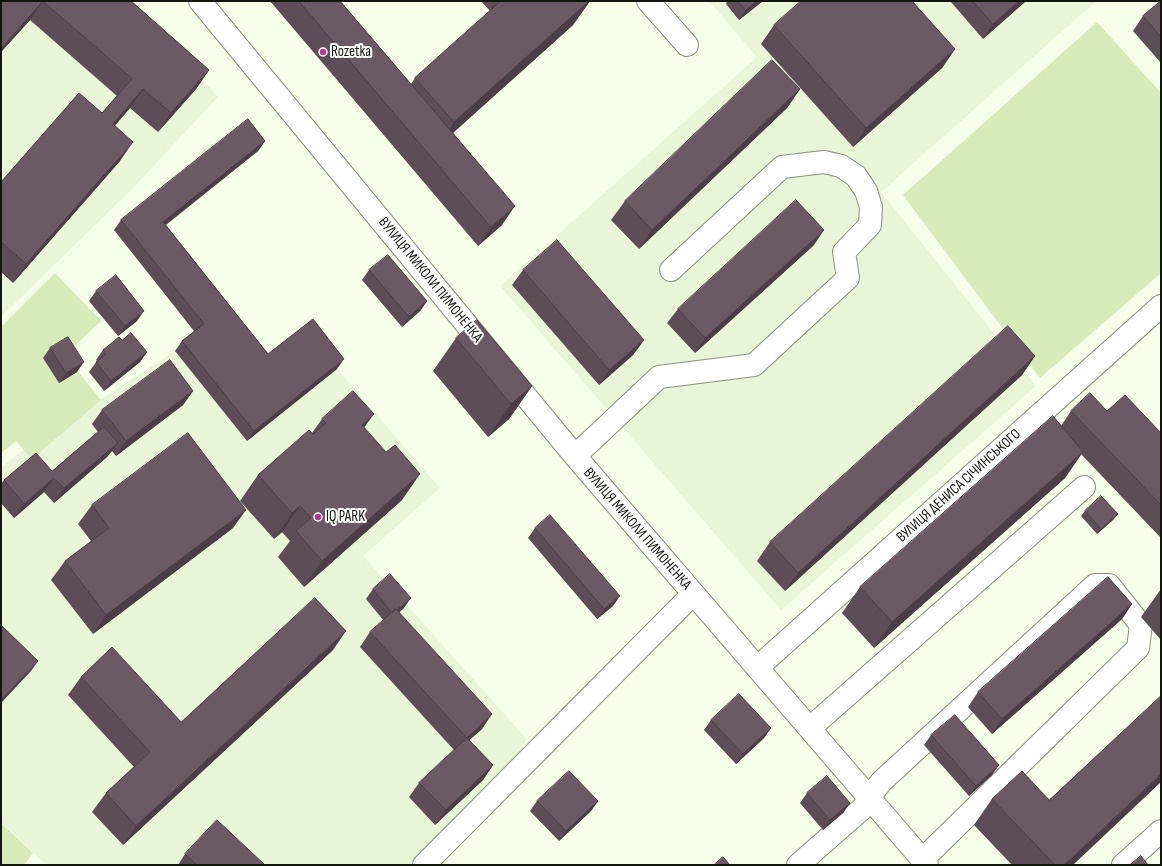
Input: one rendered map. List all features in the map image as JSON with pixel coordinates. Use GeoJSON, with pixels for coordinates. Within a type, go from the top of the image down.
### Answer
{"type":"FeatureCollection","features":[{"type":"Feature","properties":{"kind":"street","name":"ВУЛИЦЯ МИКОЛИ ПИМОНЕНКА"},"geometry":{"type":"LineString","coordinates":[[200,1],[575,456],[925,862]]}},
{"type":"Feature","properties":{"kind":"street"},"geometry":{"type":"LineString","coordinates":[[648,1],[687,44]]}},
{"type":"Feature","properties":{"kind":"street"},"geometry":{"type":"LineString","coordinates":[[575,456],[659,377],[754,365],[760,360],[848,278],[844,252],[870,225],[871,207],[866,190],[856,176],[841,166],[824,162],[782,167],[671,270]]}},
{"type":"Feature","properties":{"kind":"street","name":"ВУЛИЦЯ ДЕНИСА СІЧИНСЬКОГО"},"geometry":{"type":"LineString","coordinates":[[758,667],[1161,306]]}},
{"type":"Feature","properties":{"kind":"street"},"geometry":{"type":"LineString","coordinates":[[810,728],[1084,487]]}},
{"type":"Feature","properties":{"kind":"street"},"geometry":{"type":"LineString","coordinates":[[798,865],[870,799],[882,780],[1095,585],[1108,586],[1141,626],[1138,648],[925,862]]}},
{"type":"Feature","properties":{"kind":"street","name":"ВУЛИЦЯ МИКОЛИ ПИМОНЕНКА"},"geometry":{"type":"LineString","coordinates":[[424,865],[693,594]]}},
{"type":"Feature","properties":{"kind":"street"},"geometry":{"type":"LineString","coordinates":[[1123,865],[1161,831]]}},
{"type":"Feature","properties":{"kind":"shaded area"},"geometry":{"type":"Polygon","coordinates":[[[1,1],[135,1],[218,97],[130,191],[1,317],[1,1]]]}},
{"type":"Feature","properties":{"kind":"shaded area"},"geometry":{"type":"Polygon","coordinates":[[[709,1],[1093,1],[1094,3],[881,192],[1036,386],[781,610],[500,286],[757,57],[709,1]]]}},
{"type":"Feature","properties":{"kind":"shaded area"},"geometry":{"type":"Polygon","coordinates":[[[175,351],[247,441],[337,369],[440,488],[363,556],[526,738],[521,753],[410,865],[47,865],[1,822],[1,468],[23,450],[175,351]]]}},
{"type":"Feature","properties":{"kind":"green space"},"geometry":{"type":"Polygon","coordinates":[[[1097,22],[1161,93],[1161,273],[1040,378],[903,195],[1097,22]]]}},
{"type":"Feature","properties":{"kind":"green space"},"geometry":{"type":"Polygon","coordinates":[[[55,273],[101,321],[65,355],[101,400],[32,459],[16,441],[1,453],[1,327],[55,273]]]}},
{"type":"Feature","properties":{"kind":"green space"},"geometry":{"type":"Polygon","coordinates":[[[1,823],[33,853],[24,865],[1,865],[1,823]]]}},
{"type":"Feature","properties":{"kind":"building"},"geometry":{"type":"Polygon","coordinates":[[[1,1],[43,1],[1,49],[1,1]]]}},
{"type":"Feature","properties":{"kind":"building"},"geometry":{"type":"Polygon","coordinates":[[[43,1],[131,1],[209,70],[171,113],[143,89],[113,124],[133,142],[26,264],[1,242],[1,182],[79,93],[102,113],[132,79],[43,1]]]}},
{"type":"Feature","properties":{"kind":"building"},"geometry":{"type":"Polygon","coordinates":[[[299,1],[340,1],[515,206],[491,227],[299,1]]]}},
{"type":"Feature","properties":{"kind":"building"},"geometry":{"type":"Polygon","coordinates":[[[501,1],[589,1],[454,122],[415,78],[501,1]]]}},
{"type":"Feature","properties":{"kind":"building"},"geometry":{"type":"Polygon","coordinates":[[[738,1],[757,1],[746,10],[738,1]]]}},
{"type":"Feature","properties":{"kind":"building"},"geometry":{"type":"Polygon","coordinates":[[[801,1],[912,1],[955,49],[866,128],[774,25],[801,1]]]}},
{"type":"Feature","properties":{"kind":"building"},"geometry":{"type":"Polygon","coordinates":[[[973,1],[1019,1],[993,24],[973,1]]]}},
{"type":"Feature","properties":{"kind":"building"},"geometry":{"type":"Polygon","coordinates":[[[1161,1],[1161,37],[1143,16],[1161,1]]]}},
{"type":"Feature","properties":{"kind":"building"},"geometry":{"type":"Polygon","coordinates":[[[772,60],[800,89],[652,230],[625,201],[772,60]]]}},
{"type":"Feature","properties":{"kind":"building"},"geometry":{"type":"Polygon","coordinates":[[[248,119],[265,141],[163,222],[268,354],[313,319],[344,359],[254,431],[182,341],[204,324],[121,220],[248,119]]]}},
{"type":"Feature","properties":{"kind":"building"},"geometry":{"type":"Polygon","coordinates":[[[796,200],[824,230],[705,338],[678,309],[796,200]]]}},
{"type":"Feature","properties":{"kind":"building"},"geometry":{"type":"Polygon","coordinates":[[[557,240],[644,340],[609,370],[523,270],[557,240]]]}},
{"type":"Feature","properties":{"kind":"building"},"geometry":{"type":"Polygon","coordinates":[[[388,255],[427,301],[409,317],[369,270],[388,255]]]}},
{"type":"Feature","properties":{"kind":"building"},"geometry":{"type":"Polygon","coordinates":[[[116,275],[144,311],[125,326],[96,291],[116,275]]]}},
{"type":"Feature","properties":{"kind":"building"},"geometry":{"type":"Polygon","coordinates":[[[477,320],[532,386],[511,404],[456,338],[477,320]]]}},
{"type":"Feature","properties":{"kind":"building"},"geometry":{"type":"Polygon","coordinates":[[[1008,326],[1035,356],[798,573],[770,542],[1008,326]]]}},
{"type":"Feature","properties":{"kind":"building"},"geometry":{"type":"Polygon","coordinates":[[[131,333],[147,352],[111,381],[96,362],[106,354],[103,350],[119,337],[122,340],[131,333]]]}},
{"type":"Feature","properties":{"kind":"building"},"geometry":{"type":"Polygon","coordinates":[[[68,337],[84,362],[66,373],[50,348],[68,337]]]}},
{"type":"Feature","properties":{"kind":"building"},"geometry":{"type":"Polygon","coordinates":[[[170,360],[193,391],[126,441],[102,410],[170,360]]]}},
{"type":"Feature","properties":{"kind":"building","name":"IQ PARK"},"geometry":{"type":"Polygon","coordinates":[[[353,391],[374,414],[362,425],[386,452],[395,445],[420,474],[322,561],[296,531],[311,518],[300,506],[292,513],[258,475],[309,430],[313,434],[326,423],[322,419],[353,391]]]}},
{"type":"Feature","properties":{"kind":"building"},"geometry":{"type":"Polygon","coordinates":[[[1090,393],[1107,411],[1125,395],[1161,433],[1161,505],[1071,411],[1090,393]]]}},
{"type":"Feature","properties":{"kind":"building"},"geometry":{"type":"Polygon","coordinates":[[[1053,416],[1083,452],[892,622],[860,587],[1053,416]]]}},
{"type":"Feature","properties":{"kind":"building"},"geometry":{"type":"Polygon","coordinates":[[[104,427],[118,443],[64,488],[54,478],[24,504],[4,480],[36,453],[52,471],[104,427]]]}},
{"type":"Feature","properties":{"kind":"building"},"geometry":{"type":"Polygon","coordinates":[[[188,433],[246,510],[106,615],[65,561],[109,528],[92,505],[188,433]]]}},
{"type":"Feature","properties":{"kind":"building"},"geometry":{"type":"Polygon","coordinates":[[[1101,496],[1118,514],[1101,529],[1085,511],[1101,496]]]}},
{"type":"Feature","properties":{"kind":"building"},"geometry":{"type":"Polygon","coordinates":[[[550,515],[620,596],[604,609],[535,528],[550,515]]]}},
{"type":"Feature","properties":{"kind":"building"},"geometry":{"type":"Polygon","coordinates":[[[390,574],[411,598],[392,613],[373,589],[390,574]]]}},
{"type":"Feature","properties":{"kind":"building"},"geometry":{"type":"Polygon","coordinates":[[[1108,577],[1132,604],[1002,719],[978,692],[1108,577]]]}},
{"type":"Feature","properties":{"kind":"building"},"geometry":{"type":"Polygon","coordinates":[[[315,598],[346,631],[136,826],[106,793],[150,752],[81,677],[112,647],[181,722],[315,598]]]}},
{"type":"Feature","properties":{"kind":"building"},"geometry":{"type":"Polygon","coordinates":[[[396,609],[492,714],[467,738],[370,632],[396,609]]]}},
{"type":"Feature","properties":{"kind":"building"},"geometry":{"type":"Polygon","coordinates":[[[1,625],[38,661],[1,700],[1,625]]]}},
{"type":"Feature","properties":{"kind":"building"},"geometry":{"type":"Polygon","coordinates":[[[739,694],[771,728],[743,754],[711,720],[739,694]]]}},
{"type":"Feature","properties":{"kind":"building"},"geometry":{"type":"Polygon","coordinates":[[[1161,696],[1161,774],[1064,865],[1055,865],[992,799],[1022,771],[1049,800],[1161,696]]]}},
{"type":"Feature","properties":{"kind":"building"},"geometry":{"type":"Polygon","coordinates":[[[955,715],[999,765],[976,786],[931,735],[955,715]]]}},
{"type":"Feature","properties":{"kind":"building"},"geometry":{"type":"Polygon","coordinates":[[[467,738],[493,765],[446,810],[419,783],[467,738]]]}},
{"type":"Feature","properties":{"kind":"building"},"geometry":{"type":"Polygon","coordinates":[[[569,771],[598,801],[566,831],[537,801],[569,771]]]}},
{"type":"Feature","properties":{"kind":"building"},"geometry":{"type":"Polygon","coordinates":[[[827,776],[850,803],[830,820],[807,793],[827,776]]]}},
{"type":"Feature","properties":{"kind":"building"},"geometry":{"type":"Polygon","coordinates":[[[217,820],[265,865],[197,865],[185,854],[217,820]]]}},
{"type":"Feature","properties":{"kind":"building"},"geometry":{"type":"Polygon","coordinates":[[[1141,856],[1148,865],[1130,865],[1141,856]]]}},
{"type":"Feature","properties":{"kind":"building"},"geometry":{"type":"Polygon","coordinates":[[[723,857],[730,865],[714,865],[723,857]]]}},
{"type":"Feature","properties":{"kind":"place","name":"Rozetka"},"geometry":{"type":"Point","coordinates":[323,52]}},
{"type":"Feature","properties":{"kind":"place","name":"IQ PARK"},"geometry":{"type":"Point","coordinates":[318,517]}}]}
